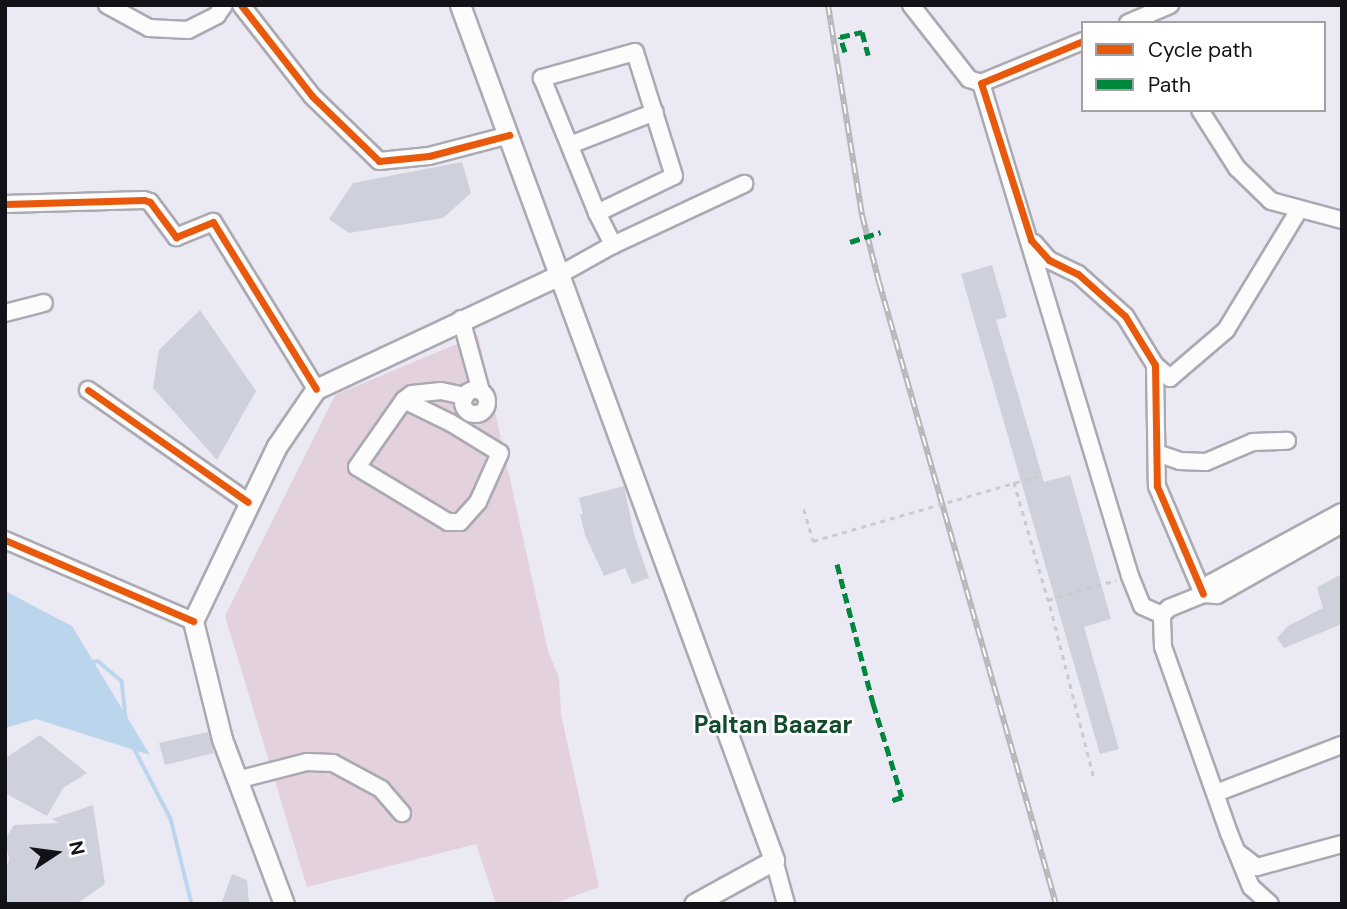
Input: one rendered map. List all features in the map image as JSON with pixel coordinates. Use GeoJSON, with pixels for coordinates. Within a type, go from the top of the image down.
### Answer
{"type":"FeatureCollection","features":[{"type":"Feature","properties":{"kind":"main road"},"geometry":{"type":"LineString","coordinates":[[460,5],[774,860],[694,904]]}},
{"type":"Feature","properties":{"kind":"main road"},"geometry":{"type":"LineString","coordinates":[[284,904],[222,739],[193,621],[277,446],[316,389],[461,318],[559,275]]}},
{"type":"Feature","properties":{"kind":"street"},"geometry":{"type":"LineString","coordinates":[[107,5],[149,28],[188,30],[217,15],[224,5]]}},
{"type":"Feature","properties":{"kind":"street"},"geometry":{"type":"LineString","coordinates":[[241,5],[312,96],[379,161],[429,156],[509,135]]}},
{"type":"Feature","properties":{"kind":"street"},"geometry":{"type":"LineString","coordinates":[[911,5],[969,79],[981,83],[1081,42]]}},
{"type":"Feature","properties":{"kind":"street"},"geometry":{"type":"LineString","coordinates":[[1135,21],[1165,13]]}},
{"type":"Feature","properties":{"kind":"street"},"geometry":{"type":"LineString","coordinates":[[597,213],[674,176],[635,52],[542,78],[597,213],[613,245]]}},
{"type":"Feature","properties":{"kind":"street"},"geometry":{"type":"LineString","coordinates":[[981,83],[1031,240],[1130,576],[1142,606],[1162,615]]}},
{"type":"Feature","properties":{"kind":"street"},"geometry":{"type":"LineString","coordinates":[[570,145],[655,112]]}},
{"type":"Feature","properties":{"kind":"street"},"geometry":{"type":"LineString","coordinates":[[1201,112],[1237,168],[1271,201],[1342,220]]}},
{"type":"Feature","properties":{"kind":"street"},"geometry":{"type":"LineString","coordinates":[[559,275],[613,245],[744,184]]}},
{"type":"Feature","properties":{"kind":"street"},"geometry":{"type":"LineString","coordinates":[[5,204],[144,200],[150,202],[176,237],[213,222],[316,389]]}},
{"type":"Feature","properties":{"kind":"street"},"geometry":{"type":"LineString","coordinates":[[1031,240],[1049,260],[1077,274],[1125,316],[1155,365],[1170,378],[1226,330],[1299,210]]}},
{"type":"Feature","properties":{"kind":"street"},"geometry":{"type":"LineString","coordinates":[[5,313],[44,303]]}},
{"type":"Feature","properties":{"kind":"street"},"geometry":{"type":"LineString","coordinates":[[404,400],[452,423],[500,453],[478,502],[460,522],[448,522],[357,467],[404,400],[412,394],[441,391],[465,396],[466,409],[479,413],[487,403],[481,391],[461,318]]}},
{"type":"Feature","properties":{"kind":"street"},"geometry":{"type":"LineString","coordinates":[[1155,365],[1157,485],[1203,594]]}},
{"type":"Feature","properties":{"kind":"street"},"geometry":{"type":"LineString","coordinates":[[88,390],[248,502]]}},
{"type":"Feature","properties":{"kind":"street"},"geometry":{"type":"LineString","coordinates":[[1157,453],[1180,461],[1206,462],[1253,442],[1287,441]]}},
{"type":"Feature","properties":{"kind":"street"},"geometry":{"type":"LineString","coordinates":[[1203,594],[1211,583],[1342,512]]}},
{"type":"Feature","properties":{"kind":"street"},"geometry":{"type":"LineString","coordinates":[[1270,904],[1251,887],[1237,852],[1163,647],[1162,615],[1169,608],[1203,594],[1217,594],[1342,524]]}},
{"type":"Feature","properties":{"kind":"street"},"geometry":{"type":"LineString","coordinates":[[5,540],[193,621]]}},
{"type":"Feature","properties":{"kind":"street"},"geometry":{"type":"LineString","coordinates":[[1216,793],[1342,745]]}},
{"type":"Feature","properties":{"kind":"street"},"geometry":{"type":"LineString","coordinates":[[237,780],[307,762],[333,763],[381,789],[402,813]]}},
{"type":"Feature","properties":{"kind":"street"},"geometry":{"type":"LineString","coordinates":[[1237,852],[1258,866],[1342,844]]}},
{"type":"Feature","properties":{"kind":"street"},"geometry":{"type":"LineString","coordinates":[[774,860],[786,904]]}},
{"type":"Feature","properties":{"kind":"path"},"geometry":{"type":"LineString","coordinates":[[804,509],[813,541],[1038,476]]}},
{"type":"Feature","properties":{"kind":"path"},"geometry":{"type":"LineString","coordinates":[[1014,482],[1048,600],[1093,776]]}},
{"type":"Feature","properties":{"kind":"path"},"geometry":{"type":"LineString","coordinates":[[1048,600],[1130,576]]}},
{"type":"Feature","properties":{"kind":"shaded area"},"geometry":{"type":"Polygon","coordinates":[[[478,335],[548,651],[559,677],[561,714],[599,887],[552,904],[496,904],[476,844],[307,887],[225,616],[335,395],[478,335]]]}},
{"type":"Feature","properties":{"kind":"water"},"geometry":{"type":"Polygon","coordinates":[[[5,591],[72,626],[150,755],[36,719],[5,728],[5,591]]]}},
{"type":"Feature","properties":{"kind":"building"},"geometry":{"type":"Polygon","coordinates":[[[462,162],[471,193],[443,218],[349,233],[329,219],[353,183],[462,162]]]}},
{"type":"Feature","properties":{"kind":"building"},"geometry":{"type":"Polygon","coordinates":[[[992,265],[1007,317],[996,320],[1044,482],[1070,475],[1111,619],[1084,627],[1119,749],[1100,754],[961,274],[992,265]]]}},
{"type":"Feature","properties":{"kind":"building"},"geometry":{"type":"Polygon","coordinates":[[[200,310],[256,391],[217,460],[153,388],[159,350],[200,310]]]}},
{"type":"Feature","properties":{"kind":"building"},"geometry":{"type":"Polygon","coordinates":[[[624,486],[634,534],[649,578],[632,584],[625,568],[604,576],[585,535],[580,514],[583,514],[579,498],[624,486]]]}},
{"type":"Feature","properties":{"kind":"building"},"geometry":{"type":"Polygon","coordinates":[[[1342,574],[1342,624],[1284,648],[1277,638],[1288,626],[1323,608],[1317,587],[1342,574]]]}},
{"type":"Feature","properties":{"kind":"building"},"geometry":{"type":"Polygon","coordinates":[[[208,732],[214,753],[165,765],[159,743],[208,732]]]}},
{"type":"Feature","properties":{"kind":"building"},"geometry":{"type":"Polygon","coordinates":[[[40,735],[87,773],[63,788],[47,816],[5,793],[7,757],[40,735]]]}},
{"type":"Feature","properties":{"kind":"building"},"geometry":{"type":"Polygon","coordinates":[[[93,805],[105,884],[76,904],[5,904],[5,872],[9,859],[5,839],[14,825],[59,823],[52,819],[93,805]]]}},
{"type":"Feature","properties":{"kind":"building"},"geometry":{"type":"Polygon","coordinates":[[[232,874],[247,880],[249,903],[222,902],[232,874]]]}},
{"type":"Feature","properties":{"kind":"waterway"},"geometry":{"type":"LineString","coordinates":[[91,662],[98,661],[122,681],[126,719]]}},
{"type":"Feature","properties":{"kind":"waterway"},"geometry":{"type":"LineString","coordinates":[[133,746],[171,819],[192,904]]}},
{"type":"Feature","properties":{"kind":"railway"},"geometry":{"type":"LineString","coordinates":[[828,5],[862,215],[1056,904]]}},
{"type":"Feature","properties":{"kind":"marked path"},"geometry":{"type":"LineString","coordinates":[[845,52],[840,37],[862,32],[868,55]]}},
{"type":"Feature","properties":{"kind":"marked path"},"geometry":{"type":"LineString","coordinates":[[850,242],[880,232]]}},
{"type":"Feature","properties":{"kind":"marked path"},"geometry":{"type":"LineString","coordinates":[[837,564],[873,703],[902,797],[890,801]]}},
{"type":"Feature","properties":{"kind":"cycle path"},"geometry":{"type":"LineString","coordinates":[[241,5],[312,96],[379,161],[429,156],[509,135]]}},
{"type":"Feature","properties":{"kind":"cycle path"},"geometry":{"type":"LineString","coordinates":[[1081,42],[981,83],[1031,240],[1049,260],[1078,274],[1125,316],[1155,365],[1157,486],[1203,594]]}},
{"type":"Feature","properties":{"kind":"cycle path"},"geometry":{"type":"LineString","coordinates":[[5,204],[144,200],[150,202],[176,237],[213,222],[316,389]]}},
{"type":"Feature","properties":{"kind":"cycle path"},"geometry":{"type":"LineString","coordinates":[[88,390],[248,502]]}},
{"type":"Feature","properties":{"kind":"cycle path"},"geometry":{"type":"LineString","coordinates":[[5,540],[193,621]]}},
{"type":"Feature","properties":{"kind":"district","name":"Paltan Baazar"},"geometry":{"type":"Point","coordinates":[773,725]}}]}
